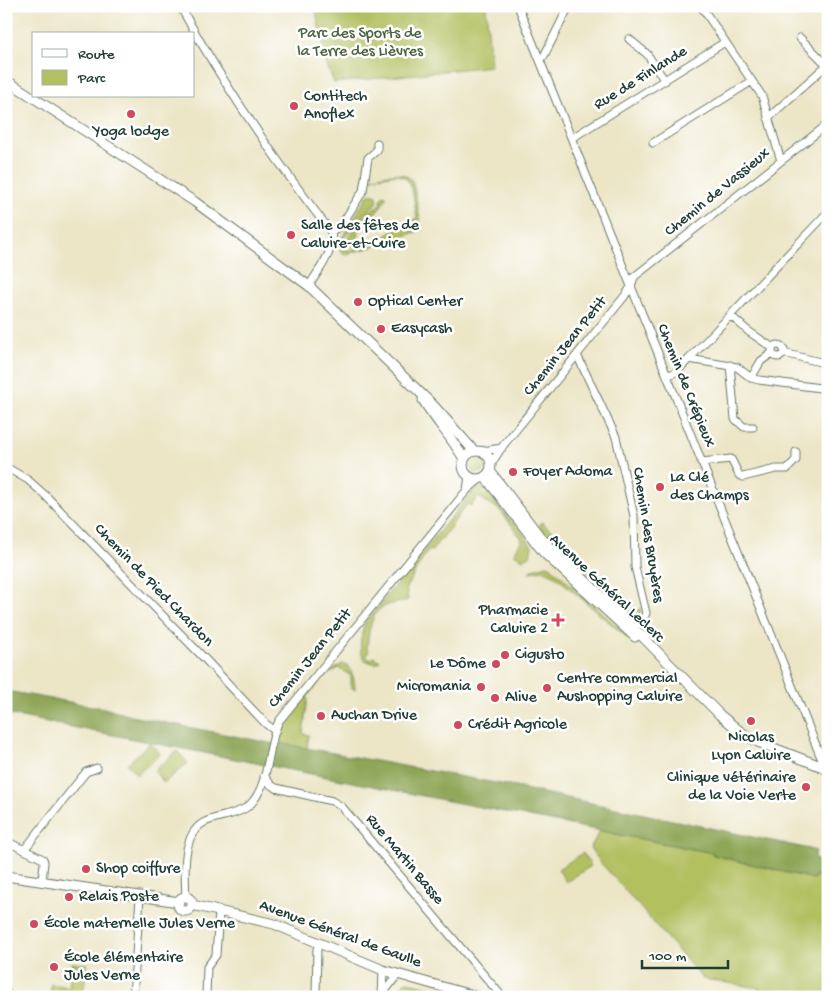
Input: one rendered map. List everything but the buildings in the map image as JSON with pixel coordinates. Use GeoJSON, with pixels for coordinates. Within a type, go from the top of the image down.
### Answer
{"type":"FeatureCollection","features":[{"type":"Feature","properties":{"kind":"main road"},"geometry":{"type":"LineString","coordinates":[[6,80],[32,97]]}},
{"type":"Feature","properties":{"kind":"main road"},"geometry":{"type":"LineString","coordinates":[[34,98],[187,197],[309,286],[438,410],[478,451],[489,457],[487,472],[473,478],[469,476],[464,469],[464,459],[455,443],[432,415],[416,389]]}},
{"type":"Feature","properties":{"kind":"main road"},"geometry":{"type":"LineString","coordinates":[[464,459],[466,455],[478,451]]}},
{"type":"Feature","properties":{"kind":"main road","name":"Avenue Général Leclerc"},"geometry":{"type":"LineString","coordinates":[[487,472],[541,538],[631,630],[720,715],[741,732],[772,748],[827,770]]}},
{"type":"Feature","properties":{"kind":"main road","name":"Avenue Général de Gaulle"},"geometry":{"type":"LineString","coordinates":[[6,876],[140,897],[186,901],[219,912],[274,924],[383,970],[478,997]]}},
{"type":"Feature","properties":{"kind":"main road","name":"Avenue Général de Gaulle"},"geometry":{"type":"LineString","coordinates":[[6,881],[27,880]]}},
{"type":"Feature","properties":{"kind":"street"},"geometry":{"type":"LineString","coordinates":[[180,6],[195,32]]}},
{"type":"Feature","properties":{"kind":"street","name":"Chemin de Crépieux"},"geometry":{"type":"LineString","coordinates":[[518,6],[827,770]]}},
{"type":"Feature","properties":{"kind":"street"},"geometry":{"type":"LineString","coordinates":[[539,58],[544,56],[568,6]]}},
{"type":"Feature","properties":{"kind":"street"},"geometry":{"type":"LineString","coordinates":[[701,6],[762,96],[781,161]]}},
{"type":"Feature","properties":{"kind":"street"},"geometry":{"type":"LineString","coordinates":[[195,32],[244,114],[331,232],[330,253],[309,286]]}},
{"type":"Feature","properties":{"kind":"street"},"geometry":{"type":"LineString","coordinates":[[629,38],[647,54],[665,81]]}},
{"type":"Feature","properties":{"kind":"street"},"geometry":{"type":"LineString","coordinates":[[768,118],[827,65],[800,38]]}},
{"type":"Feature","properties":{"kind":"street","name":"Rue de Finlande"},"geometry":{"type":"LineString","coordinates":[[572,138],[725,42]]}},
{"type":"Feature","properties":{"kind":"street"},"geometry":{"type":"LineString","coordinates":[[653,144],[752,81]]}},
{"type":"Feature","properties":{"kind":"street","name":"Chemin de Vassieux"},"geometry":{"type":"LineString","coordinates":[[631,287],[634,277],[828,124]]}},
{"type":"Feature","properties":{"kind":"street"},"geometry":{"type":"LineString","coordinates":[[331,232],[342,224],[363,190],[368,158],[376,150],[377,143]]}},
{"type":"Feature","properties":{"kind":"street"},"geometry":{"type":"LineString","coordinates":[[667,376],[676,372],[689,359],[828,212]]}},
{"type":"Feature","properties":{"kind":"street","name":"Chemin Jean Petit"},"geometry":{"type":"LineString","coordinates":[[186,901],[187,851],[192,834],[207,821],[240,811],[250,805],[259,793],[271,740],[279,720],[467,490],[487,472],[502,448],[631,287]]}},
{"type":"Feature","properties":{"kind":"street"},"geometry":{"type":"LineString","coordinates":[[730,315],[772,350]]}},
{"type":"Feature","properties":{"kind":"street"},"geometry":{"type":"LineString","coordinates":[[751,378],[761,361],[776,345],[783,347],[784,353],[828,364]]}},
{"type":"Feature","properties":{"kind":"street","name":"Chemin des Bruyères"},"geometry":{"type":"LineString","coordinates":[[577,355],[616,437],[632,504],[635,567],[646,613],[644,618],[631,630]]}},
{"type":"Feature","properties":{"kind":"street"},"geometry":{"type":"LineString","coordinates":[[689,359],[730,365],[743,370],[751,378],[828,389]]}},
{"type":"Feature","properties":{"kind":"street"},"geometry":{"type":"LineString","coordinates":[[730,365],[735,419],[744,427],[753,427]]}},
{"type":"Feature","properties":{"kind":"street"},"geometry":{"type":"LineString","coordinates":[[478,451],[502,448]]}},
{"type":"Feature","properties":{"kind":"street"},"geometry":{"type":"LineString","coordinates":[[701,462],[731,459],[739,475],[743,477],[776,469],[787,469],[796,460],[796,452]]}},
{"type":"Feature","properties":{"kind":"street","name":"Chemin de Pied Chardon"},"geometry":{"type":"LineString","coordinates":[[6,467],[28,480],[45,495],[266,724],[274,730]]}},
{"type":"Feature","properties":{"kind":"street"},"geometry":{"type":"LineString","coordinates":[[467,490],[469,476]]}},
{"type":"Feature","properties":{"kind":"street"},"geometry":{"type":"LineString","coordinates":[[24,850],[86,772],[97,768]]}},
{"type":"Feature","properties":{"kind":"street","name":"Rue Martin Basse"},"geometry":{"type":"LineString","coordinates":[[264,776],[276,788],[332,801],[342,807],[445,931],[487,978],[499,993],[498,997]]}},
{"type":"Feature","properties":{"kind":"street"},"geometry":{"type":"LineString","coordinates":[[6,841],[44,860],[42,882]]}},
{"type":"Feature","properties":{"kind":"street"},"geometry":{"type":"LineString","coordinates":[[133,997],[140,897]]}},
{"type":"Feature","properties":{"kind":"street"},"geometry":{"type":"LineString","coordinates":[[206,997],[207,967],[216,955],[219,912]]}},
{"type":"Feature","properties":{"kind":"street"},"geometry":{"type":"LineString","coordinates":[[316,997],[317,949],[319,944]]}},
{"type":"Feature","properties":{"kind":"street"},"geometry":{"type":"LineString","coordinates":[[382,996],[383,970]]}},
{"type":"Feature","properties":{"kind":"street"},"geometry":{"type":"LineString","coordinates":[[382,996],[398,974]]}},
{"type":"Feature","properties":{"kind":"street"},"geometry":{"type":"LineString","coordinates":[[6,991],[7,997]]}},
{"type":"Feature","properties":{"kind":"green space","name":"Parc des Sports de la Terre des Lièvres"},"geometry":{"type":"Polygon","coordinates":[[[315,6],[486,6],[491,66],[334,83],[326,63],[315,6]]]}},
{"type":"Feature","properties":{"kind":"green space"},"geometry":{"type":"Polygon","coordinates":[[[395,174],[406,176],[413,182],[422,230],[362,250],[410,220],[417,219],[411,186],[402,176],[395,174]]]}},
{"type":"Feature","properties":{"kind":"green space"},"geometry":{"type":"Polygon","coordinates":[[[371,194],[377,196],[378,202],[360,217],[341,242],[344,249],[349,250],[359,243],[360,250],[345,255],[338,247],[340,240],[367,196],[371,194]]]}},
{"type":"Feature","properties":{"kind":"green space"},"geometry":{"type":"Polygon","coordinates":[[[383,195],[386,196],[386,199],[376,213],[373,212],[357,234],[359,236],[352,246],[346,246],[348,238],[354,229],[367,213],[380,204],[383,195]]]}},
{"type":"Feature","properties":{"kind":"green space"},"geometry":{"type":"Polygon","coordinates":[[[478,455],[484,458],[487,464],[484,470],[478,473],[472,470],[469,464],[472,458],[478,455]]]}},
{"type":"Feature","properties":{"kind":"green space"},"geometry":{"type":"Polygon","coordinates":[[[476,487],[485,488],[511,521],[517,525],[532,546],[530,556],[523,559],[514,554],[522,539],[500,510],[478,497],[471,506],[467,504],[432,551],[430,550],[425,555],[406,588],[408,600],[385,606],[376,613],[369,631],[367,649],[369,652],[366,655],[370,660],[374,657],[380,661],[376,664],[366,661],[360,647],[365,622],[476,487]]]}},
{"type":"Feature","properties":{"kind":"green space"},"geometry":{"type":"Polygon","coordinates":[[[542,522],[634,610],[641,609],[640,614],[635,620],[546,535],[539,526],[542,522]]]}},
{"type":"Feature","properties":{"kind":"green space"},"geometry":{"type":"Polygon","coordinates":[[[547,565],[629,639],[554,575],[542,570],[529,572],[547,565]]]}},
{"type":"Feature","properties":{"kind":"green space"},"geometry":{"type":"Polygon","coordinates":[[[342,664],[347,665],[351,671],[355,690],[351,687],[351,676],[339,668],[322,678],[307,697],[303,734],[309,735],[307,748],[275,744],[282,725],[319,678],[342,664]]]}},
{"type":"Feature","properties":{"kind":"green space"},"geometry":{"type":"Polygon","coordinates":[[[6,691],[104,708],[131,716],[275,744],[279,743],[501,784],[805,848],[816,851],[814,859],[828,863],[828,880],[815,876],[814,879],[713,855],[713,853],[6,714],[6,691]]]}},
{"type":"Feature","properties":{"kind":"green space"},"geometry":{"type":"Polygon","coordinates":[[[150,743],[160,754],[137,775],[127,764],[150,743]]]}},
{"type":"Feature","properties":{"kind":"green space"},"geometry":{"type":"Polygon","coordinates":[[[177,751],[188,763],[164,783],[154,771],[177,751]]]}},
{"type":"Feature","properties":{"kind":"green space"},"geometry":{"type":"Polygon","coordinates":[[[600,831],[713,853],[713,855],[813,879],[815,876],[828,880],[828,997],[758,997],[759,988],[703,979],[590,848],[600,831]]]}},
{"type":"Feature","properties":{"kind":"green space"},"geometry":{"type":"Polygon","coordinates":[[[583,853],[591,866],[566,882],[558,869],[583,853]]]}},
{"type":"Feature","properties":{"kind":"green space"},"geometry":{"type":"Polygon","coordinates":[[[72,963],[87,964],[83,997],[50,997],[51,984],[69,987],[72,963]]]}},
{"type":"Feature","properties":{"kind":"green space"},"geometry":{"type":"Polygon","coordinates":[[[406,981],[460,996],[460,997],[394,997],[406,981]]]}},
{"type":"Feature","properties":{"kind":"place","name":"Contitech Anoflex"},"geometry":{"type":"Point","coordinates":[294,106]}},
{"type":"Feature","properties":{"kind":"place","name":"Yoga lodge"},"geometry":{"type":"Point","coordinates":[131,114]}},
{"type":"Feature","properties":{"kind":"place","name":"Salle des fêtes de Caluire-et-Cuire"},"geometry":{"type":"Point","coordinates":[291,235]}},
{"type":"Feature","properties":{"kind":"place","name":"Optical Center"},"geometry":{"type":"Point","coordinates":[358,302]}},
{"type":"Feature","properties":{"kind":"place","name":"Easycash"},"geometry":{"type":"Point","coordinates":[381,329]}},
{"type":"Feature","properties":{"kind":"place","name":"Foyer Adoma"},"geometry":{"type":"Point","coordinates":[513,472]}},
{"type":"Feature","properties":{"kind":"place","name":"La Clé des Champs"},"geometry":{"type":"Point","coordinates":[660,487]}},
{"type":"Feature","properties":{"kind":"place","name":"Pharmacie Caluire 2"},"geometry":{"type":"Point","coordinates":[558,620]}},
{"type":"Feature","properties":{"kind":"place","name":"Cigusto"},"geometry":{"type":"Point","coordinates":[505,655]}},
{"type":"Feature","properties":{"kind":"place","name":"Le Dôme"},"geometry":{"type":"Point","coordinates":[496,664]}},
{"type":"Feature","properties":{"kind":"place","name":"Micromania"},"geometry":{"type":"Point","coordinates":[481,687]}},
{"type":"Feature","properties":{"kind":"place","name":"Centre commercial Aushopping Caluire"},"geometry":{"type":"Point","coordinates":[547,688]}},
{"type":"Feature","properties":{"kind":"place","name":"Alive"},"geometry":{"type":"Point","coordinates":[495,698]}},
{"type":"Feature","properties":{"kind":"place","name":"Auchan Drive"},"geometry":{"type":"Point","coordinates":[321,716]}},
{"type":"Feature","properties":{"kind":"place","name":"Nicolas Lyon Caluire"},"geometry":{"type":"Point","coordinates":[751,721]}},
{"type":"Feature","properties":{"kind":"place","name":"Crédit Agricole"},"geometry":{"type":"Point","coordinates":[458,725]}},
{"type":"Feature","properties":{"kind":"place","name":"Clinique vétérinaire de la Voie Verte"},"geometry":{"type":"Point","coordinates":[806,787]}},
{"type":"Feature","properties":{"kind":"place","name":"Shop coiffure"},"geometry":{"type":"Point","coordinates":[86,869]}},
{"type":"Feature","properties":{"kind":"place","name":"Relais Poste"},"geometry":{"type":"Point","coordinates":[69,897]}},
{"type":"Feature","properties":{"kind":"place","name":"École maternelle Jules Verne"},"geometry":{"type":"Point","coordinates":[34,924]}},
{"type":"Feature","properties":{"kind":"place","name":"École élémentaire Jules Verne"},"geometry":{"type":"Point","coordinates":[54,967]}}]}
